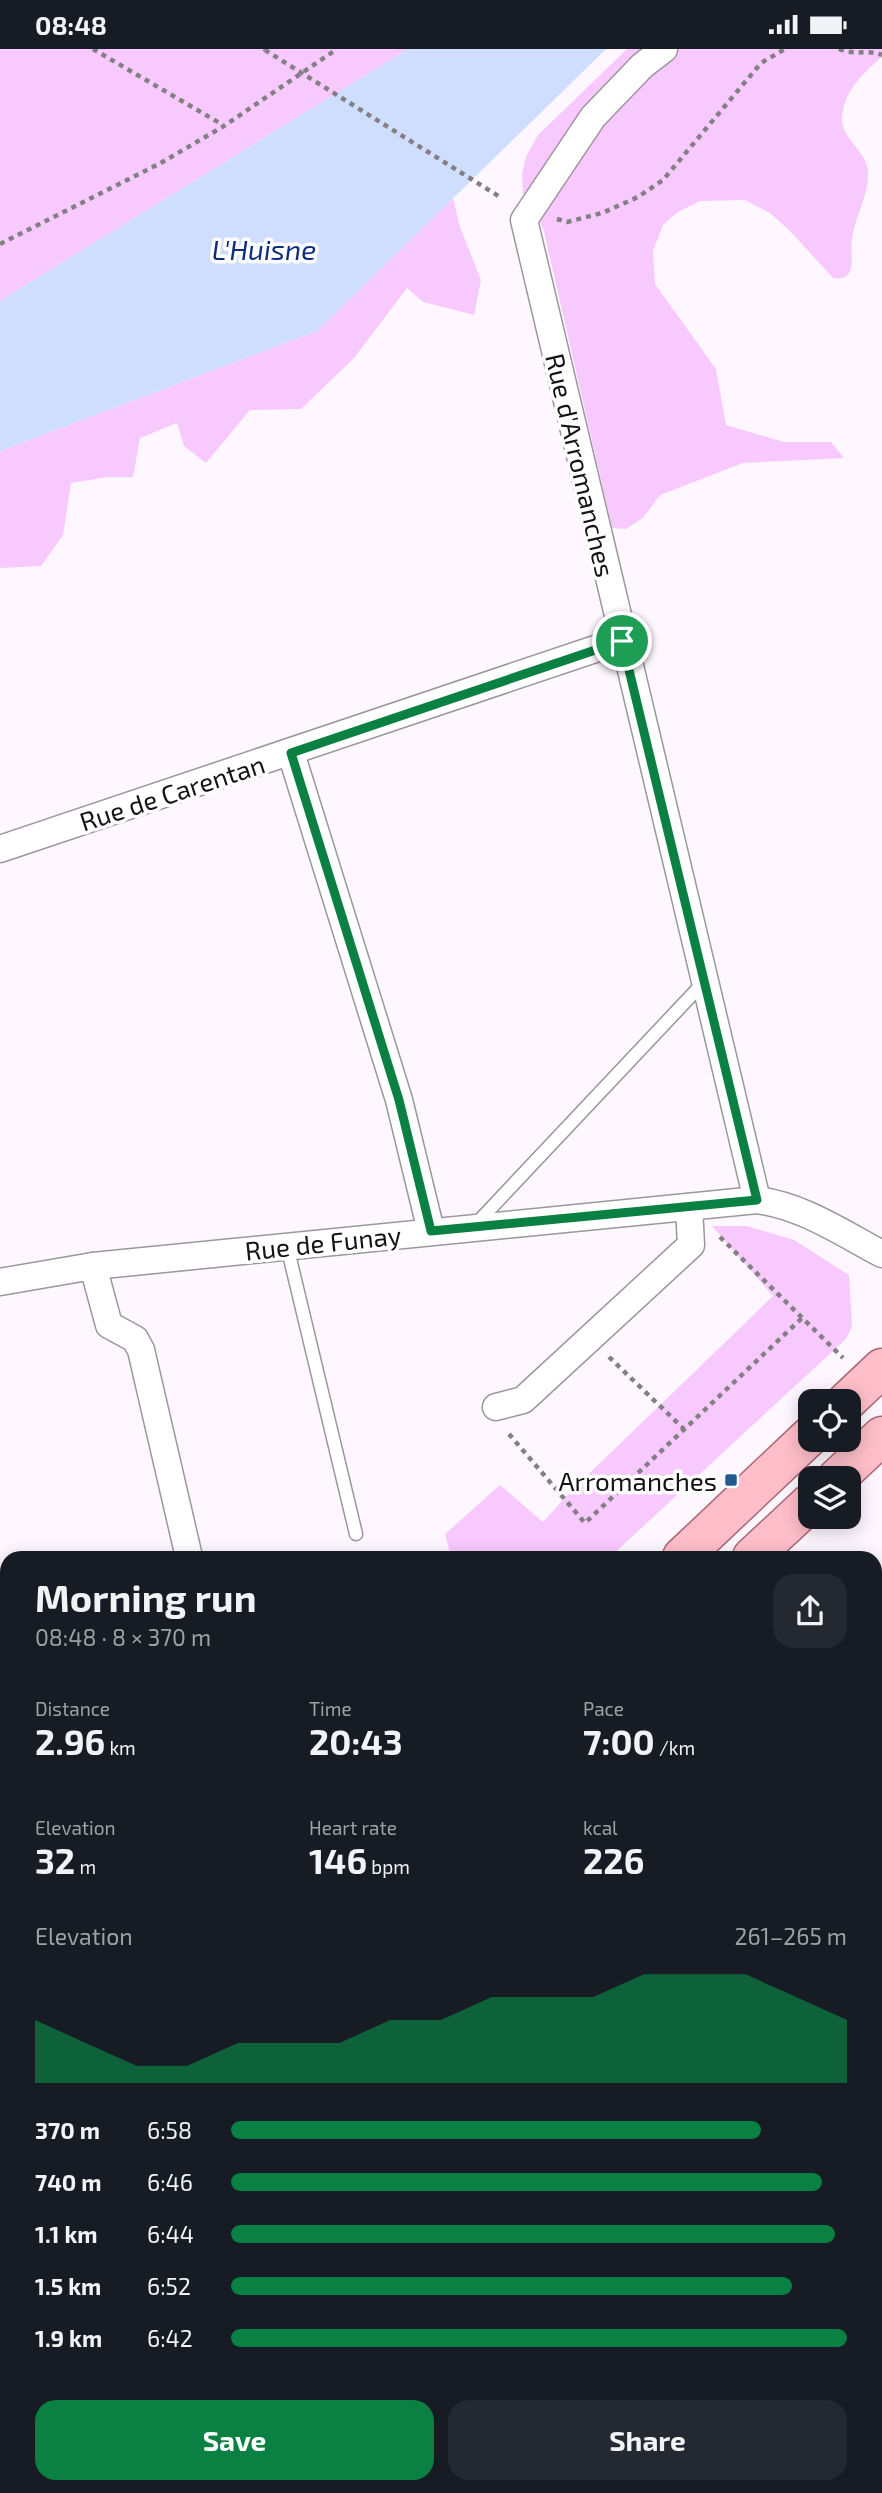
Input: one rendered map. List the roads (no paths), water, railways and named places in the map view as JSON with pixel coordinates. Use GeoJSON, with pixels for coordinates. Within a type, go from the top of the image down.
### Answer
{"type":"FeatureCollection","features":[{"type":"Feature","properties":{"kind":"main road"},"geometry":{"type":"LineString","coordinates":[[850,1466],[882,1436]]}},
{"type":"Feature","properties":{"kind":"main road"},"geometry":{"type":"LineString","coordinates":[[688,1551],[798,1447]]}},
{"type":"Feature","properties":{"kind":"main road"},"geometry":{"type":"LineString","coordinates":[[758,1551],[798,1514]]}},
{"type":"Feature","properties":{"kind":"street","name":"Rue d'Arromanches"},"geometry":{"type":"LineString","coordinates":[[664,49],[642,66],[593,117],[526,217],[622,641],[757,1200]]}},
{"type":"Feature","properties":{"kind":"street","name":"Rue de Carentan"},"geometry":{"type":"LineString","coordinates":[[0,849],[622,641]]}},
{"type":"Feature","properties":{"kind":"street"},"geometry":{"type":"LineString","coordinates":[[291,753],[399,1100],[431,1231]]}},
{"type":"Feature","properties":{"kind":"street","name":"Rue de Funay"},"geometry":{"type":"LineString","coordinates":[[0,1282],[93,1266],[757,1200],[782,1203],[882,1254]]}},
{"type":"Feature","properties":{"kind":"street"},"geometry":{"type":"LineString","coordinates":[[496,1407],[523,1400],[691,1245],[689,1207]]}},
{"type":"Feature","properties":{"kind":"street"},"geometry":{"type":"LineString","coordinates":[[93,1266],[109,1325],[135,1339],[141,1350],[189,1551]]}},
{"type":"Feature","properties":{"kind":"lane"},"geometry":{"type":"LineString","coordinates":[[473,1227],[704,982]]}},
{"type":"Feature","properties":{"kind":"lane"},"geometry":{"type":"LineString","coordinates":[[287,1246],[356,1534]]}},
{"type":"Feature","properties":{"kind":"water","name":"L'Huisne"},"geometry":{"type":"Polygon","coordinates":[[[408,49],[606,49],[317,331],[0,451],[0,301],[408,49]]]}},
{"type":"Feature","properties":{"kind":"place","name":"Arromanches"},"geometry":{"type":"Point","coordinates":[731,1480]}}]}
